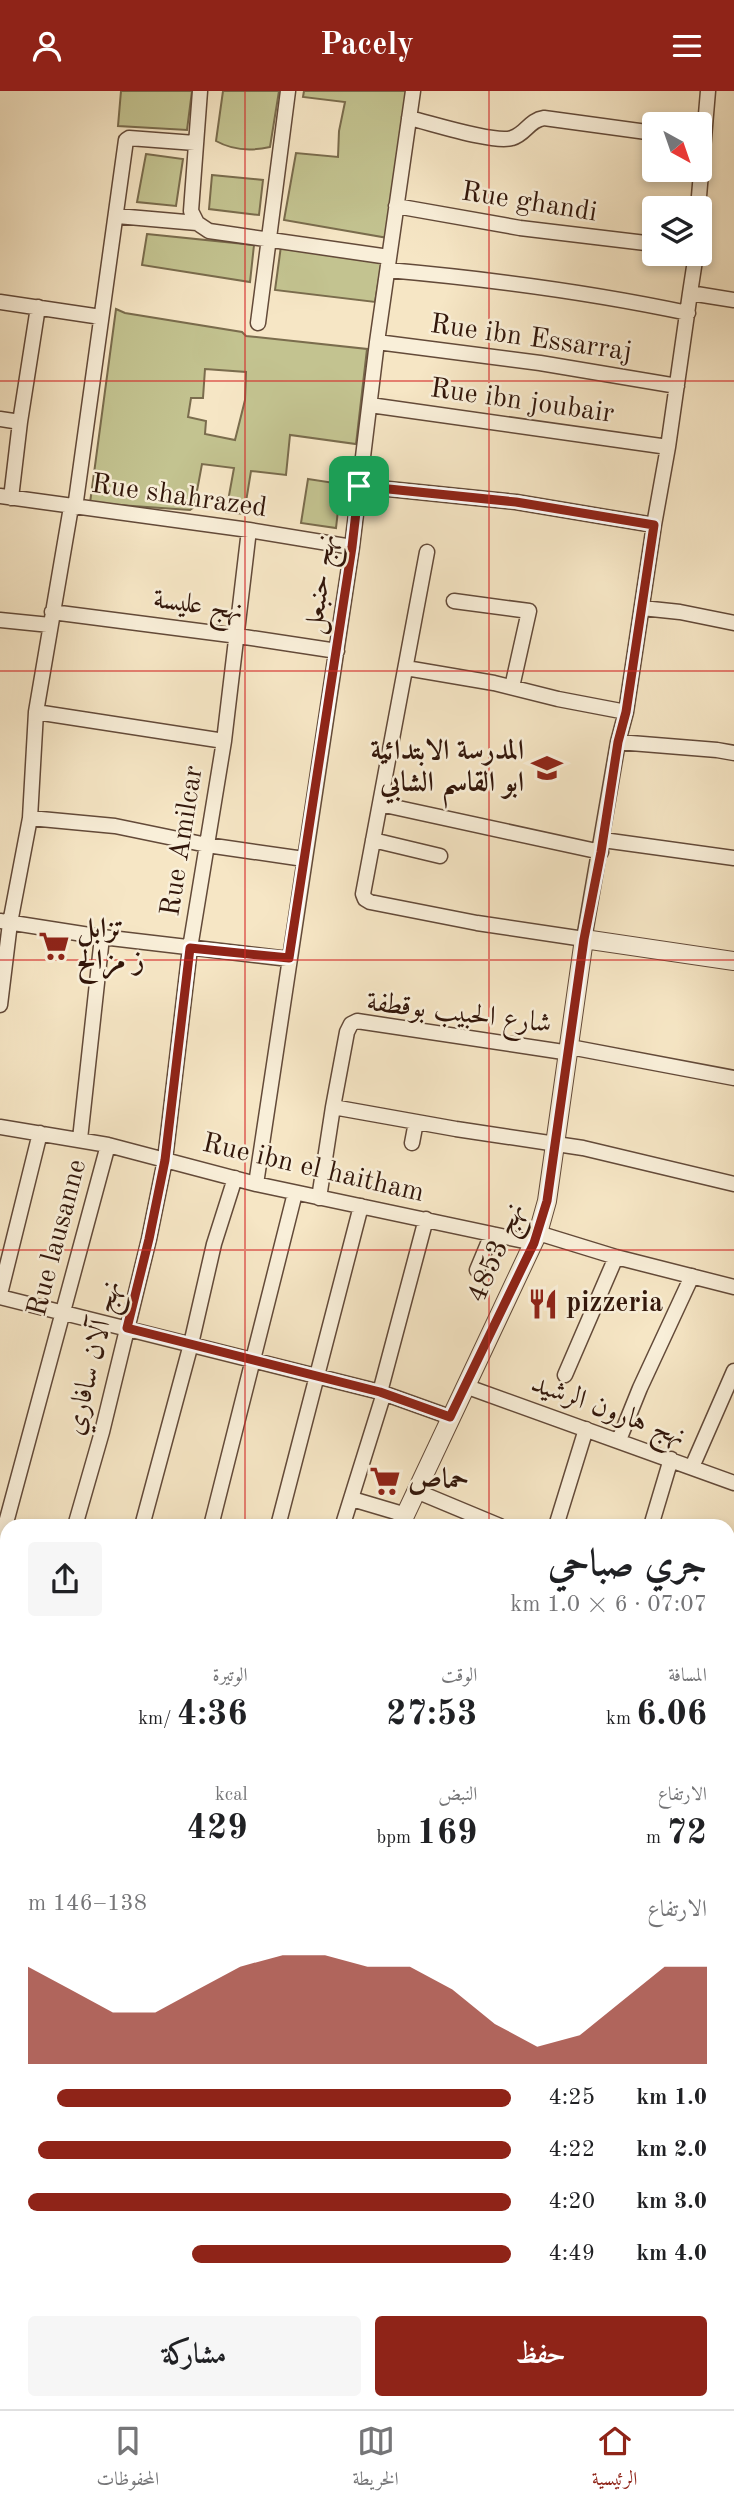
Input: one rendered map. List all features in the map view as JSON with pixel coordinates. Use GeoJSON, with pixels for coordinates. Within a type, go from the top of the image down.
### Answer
{"type":"FeatureCollection","features":[{"type":"Feature","properties":{"kind":"street"},"geometry":{"type":"LineString","coordinates":[[197,223],[191,211],[200,91]]}},
{"type":"Feature","properties":{"kind":"street"},"geometry":{"type":"LineString","coordinates":[[258,323],[288,91]]}},
{"type":"Feature","properties":{"kind":"street","name":"نهج حنبعل"},"geometry":{"type":"LineString","coordinates":[[256,1184],[352,547],[377,342],[413,91]]}},
{"type":"Feature","properties":{"kind":"street"},"geometry":{"type":"LineString","coordinates":[[705,112],[708,91]]}},
{"type":"Feature","properties":{"kind":"street"},"geometry":{"type":"LineString","coordinates":[[410,117],[502,140],[518,136],[531,122],[544,118],[642,131]]}},
{"type":"Feature","properties":{"kind":"street"},"geometry":{"type":"LineString","coordinates":[[0,1005],[5,922],[30,818],[36,712],[73,507],[127,139],[195,143]]}},
{"type":"Feature","properties":{"kind":"street","name":"Rue ghandi"},"geometry":{"type":"LineString","coordinates":[[396,207],[520,228],[642,243]]}},
{"type":"Feature","properties":{"kind":"street"},"geometry":{"type":"LineString","coordinates":[[117,216],[197,223],[209,231],[270,239],[472,277],[606,296],[688,313]]}},
{"type":"Feature","properties":{"kind":"street"},"geometry":{"type":"LineString","coordinates":[[584,939],[618,742],[626,712],[694,266]]}},
{"type":"Feature","properties":{"kind":"street"},"geometry":{"type":"LineString","coordinates":[[690,293],[734,300]]}},
{"type":"Feature","properties":{"kind":"street"},"geometry":{"type":"LineString","coordinates":[[0,302],[101,317]]}},
{"type":"Feature","properties":{"kind":"street"},"geometry":{"type":"LineString","coordinates":[[5,497],[38,307]]}},
{"type":"Feature","properties":{"kind":"street","name":"Rue ibn Essarraj"},"geometry":{"type":"LineString","coordinates":[[377,342],[540,363],[677,387]]}},
{"type":"Feature","properties":{"kind":"street","name":"Rue ibn joubair"},"geometry":{"type":"LineString","coordinates":[[370,405],[668,447]]}},
{"type":"Feature","properties":{"kind":"street"},"geometry":{"type":"LineString","coordinates":[[0,419],[20,422]]}},
{"type":"Feature","properties":{"kind":"street"},"geometry":{"type":"LineString","coordinates":[[359,486],[516,502],[654,525]]}},
{"type":"Feature","properties":{"kind":"street","name":"Rue shahrazed"},"geometry":{"type":"LineString","coordinates":[[5,497],[249,530],[352,547]]}},
{"type":"Feature","properties":{"kind":"street","name":"Rue Amilcar"},"geometry":{"type":"LineString","coordinates":[[165,1160],[190,948],[224,741],[249,530]]}},
{"type":"Feature","properties":{"kind":"street"},"geometry":{"type":"LineString","coordinates":[[427,552],[363,894],[365,899],[477,923],[734,961]]}},
{"type":"Feature","properties":{"kind":"street"},"geometry":{"type":"LineString","coordinates":[[454,601],[529,611],[512,687]]}},
{"type":"Feature","properties":{"kind":"street"},"geometry":{"type":"LineString","coordinates":[[642,608],[680,612],[734,623]]}},
{"type":"Feature","properties":{"kind":"street","name":"نهج عليسة"},"geometry":{"type":"LineString","coordinates":[[0,619],[51,618],[238,636],[337,651]]}},
{"type":"Feature","properties":{"kind":"street"},"geometry":{"type":"LineString","coordinates":[[406,668],[512,687],[626,712]]}},
{"type":"Feature","properties":{"kind":"street"},"geometry":{"type":"LineString","coordinates":[[36,712],[224,741]]}},
{"type":"Feature","properties":{"kind":"street"},"geometry":{"type":"LineString","coordinates":[[618,742],[734,753]]}},
{"type":"Feature","properties":{"kind":"street"},"geometry":{"type":"LineString","coordinates":[[380,804],[602,846],[734,858]]}},
{"type":"Feature","properties":{"kind":"street"},"geometry":{"type":"LineString","coordinates":[[30,818],[115,826],[207,845],[304,859]]}},
{"type":"Feature","properties":{"kind":"street"},"geometry":{"type":"LineString","coordinates":[[373,841],[440,856]]}},
{"type":"Feature","properties":{"kind":"street"},"geometry":{"type":"LineString","coordinates":[[5,922],[102,937],[289,958]]}},
{"type":"Feature","properties":{"kind":"street"},"geometry":{"type":"LineString","coordinates":[[80,1139],[102,937]]}},
{"type":"Feature","properties":{"kind":"street","name":"نهج 4853"},"geometry":{"type":"LineString","coordinates":[[403,1519],[536,1238],[547,1201],[584,939]]}},
{"type":"Feature","properties":{"kind":"street","name":"شارع الحبيب بوقطفة"},"geometry":{"type":"LineString","coordinates":[[319,1198],[332,1107],[347,1032],[351,1024],[357,1021],[570,1050]]}},
{"type":"Feature","properties":{"kind":"street"},"geometry":{"type":"LineString","coordinates":[[570,1050],[734,1078]]}},
{"type":"Feature","properties":{"kind":"street"},"geometry":{"type":"LineString","coordinates":[[332,1107],[583,1148],[734,1184]]}},
{"type":"Feature","properties":{"kind":"street"},"geometry":{"type":"LineString","coordinates":[[412,1143],[416,1122]]}},
{"type":"Feature","properties":{"kind":"street","name":"Rue ibn el haitham"},"geometry":{"type":"LineString","coordinates":[[0,1127],[108,1145],[256,1184],[492,1234],[536,1238],[734,1287]]}},
{"type":"Feature","properties":{"kind":"street"},"geometry":{"type":"LineString","coordinates":[[40,1133],[0,1295],[382,1393],[450,1417]]}},
{"type":"Feature","properties":{"kind":"street","name":"Rue lausanne"},"geometry":{"type":"LineString","coordinates":[[7,1519],[108,1145]]}},
{"type":"Feature","properties":{"kind":"street","name":"نهج آلان سافاري"},"geometry":{"type":"LineString","coordinates":[[77,1519],[149,1239],[165,1160]]}},
{"type":"Feature","properties":{"kind":"street"},"geometry":{"type":"LineString","coordinates":[[144,1519],[191,1344],[214,1244],[234,1178]]}},
{"type":"Feature","properties":{"kind":"street"},"geometry":{"type":"LineString","coordinates":[[213,1519],[295,1193]]}},
{"type":"Feature","properties":{"kind":"street"},"geometry":{"type":"LineString","coordinates":[[280,1519],[361,1206]]}},
{"type":"Feature","properties":{"kind":"street"},"geometry":{"type":"LineString","coordinates":[[345,1519],[382,1393],[426,1219]]}},
{"type":"Feature","properties":{"kind":"street"},"geometry":{"type":"LineString","coordinates":[[477,1270],[492,1234]]}},
{"type":"Feature","properties":{"kind":"street"},"geometry":{"type":"LineString","coordinates":[[565,1375],[616,1257]]}},
{"type":"Feature","properties":{"kind":"street"},"geometry":{"type":"LineString","coordinates":[[619,1440],[692,1276]]}},
{"type":"Feature","properties":{"kind":"street"},"geometry":{"type":"LineString","coordinates":[[692,1467],[734,1371]]}},
{"type":"Feature","properties":{"kind":"street","name":"نهج هارون الرشيد"},"geometry":{"type":"LineString","coordinates":[[465,1386],[734,1483]]}},
{"type":"Feature","properties":{"kind":"street"},"geometry":{"type":"LineString","coordinates":[[558,1519],[586,1429]]}},
{"type":"Feature","properties":{"kind":"street"},"geometry":{"type":"LineString","coordinates":[[653,1519],[671,1459]]}},
{"type":"Feature","properties":{"kind":"street"},"geometry":{"type":"LineString","coordinates":[[416,1491],[483,1519]]}},
{"type":"Feature","properties":{"kind":"street"},"geometry":{"type":"LineString","coordinates":[[352,1499],[401,1519]]}},
{"type":"Feature","properties":{"kind":"green space"},"geometry":{"type":"Polygon","coordinates":[[[121,91],[192,91],[187,130],[118,126],[121,91]]]}},
{"type":"Feature","properties":{"kind":"green space"},"geometry":{"type":"Polygon","coordinates":[[[223,91],[279,91],[270,147],[242,149],[216,141],[223,91]]]}},
{"type":"Feature","properties":{"kind":"green space"},"geometry":{"type":"Polygon","coordinates":[[[304,91],[409,91],[388,238],[284,220],[296,153],[338,157],[339,131],[345,102],[303,97],[304,91]]]}},
{"type":"Feature","properties":{"kind":"green space"},"geometry":{"type":"Polygon","coordinates":[[[146,154],[183,159],[176,206],[137,202],[146,154]]]}},
{"type":"Feature","properties":{"kind":"green space"},"geometry":{"type":"Polygon","coordinates":[[[212,175],[263,180],[259,215],[209,209],[212,175]]]}},
{"type":"Feature","properties":{"kind":"green space"},"geometry":{"type":"Polygon","coordinates":[[[147,234],[254,245],[250,282],[142,265],[147,234]]]}},
{"type":"Feature","properties":{"kind":"green space"},"geometry":{"type":"Polygon","coordinates":[[[281,246],[382,261],[375,302],[275,290],[281,246]]]}},
{"type":"Feature","properties":{"kind":"green space"},"geometry":{"type":"Polygon","coordinates":[[[116,309],[125,313],[242,332],[246,336],[367,349],[356,444],[290,435],[286,475],[251,471],[244,514],[226,512],[234,468],[202,464],[194,507],[190,510],[90,503],[116,309]],[[205,369],[203,398],[191,398],[188,417],[206,421],[205,434],[235,440],[245,400],[246,372],[205,369]]]}},
{"type":"Feature","properties":{"kind":"green space"},"geometry":{"type":"Polygon","coordinates":[[[308,479],[341,484],[336,528],[301,523],[308,479]]]}},
{"type":"Feature","properties":{"kind":"place","name":"المدرسة الابتدائية ابو القاسم الشابي"},"geometry":{"type":"Point","coordinates":[547,768]}},
{"type":"Feature","properties":{"kind":"place","name":"تزابل ز مزالح"},"geometry":{"type":"Point","coordinates":[54,946]}},
{"type":"Feature","properties":{"kind":"place","name":"pizzeria"},"geometry":{"type":"Point","coordinates":[543,1304]}},
{"type":"Feature","properties":{"kind":"place","name":"حماص"},"geometry":{"type":"Point","coordinates":[385,1481]}},
{"type":"Feature","properties":{"kind":"route"},"geometry":{"type":"LineString","coordinates":[[359,486],[516,502],[654,525],[626,712],[618,742],[584,939],[547,1201],[534,1243],[450,1417],[380,1392],[127,1328],[165,1160],[190,948],[289,958],[359,486]]}}]}
